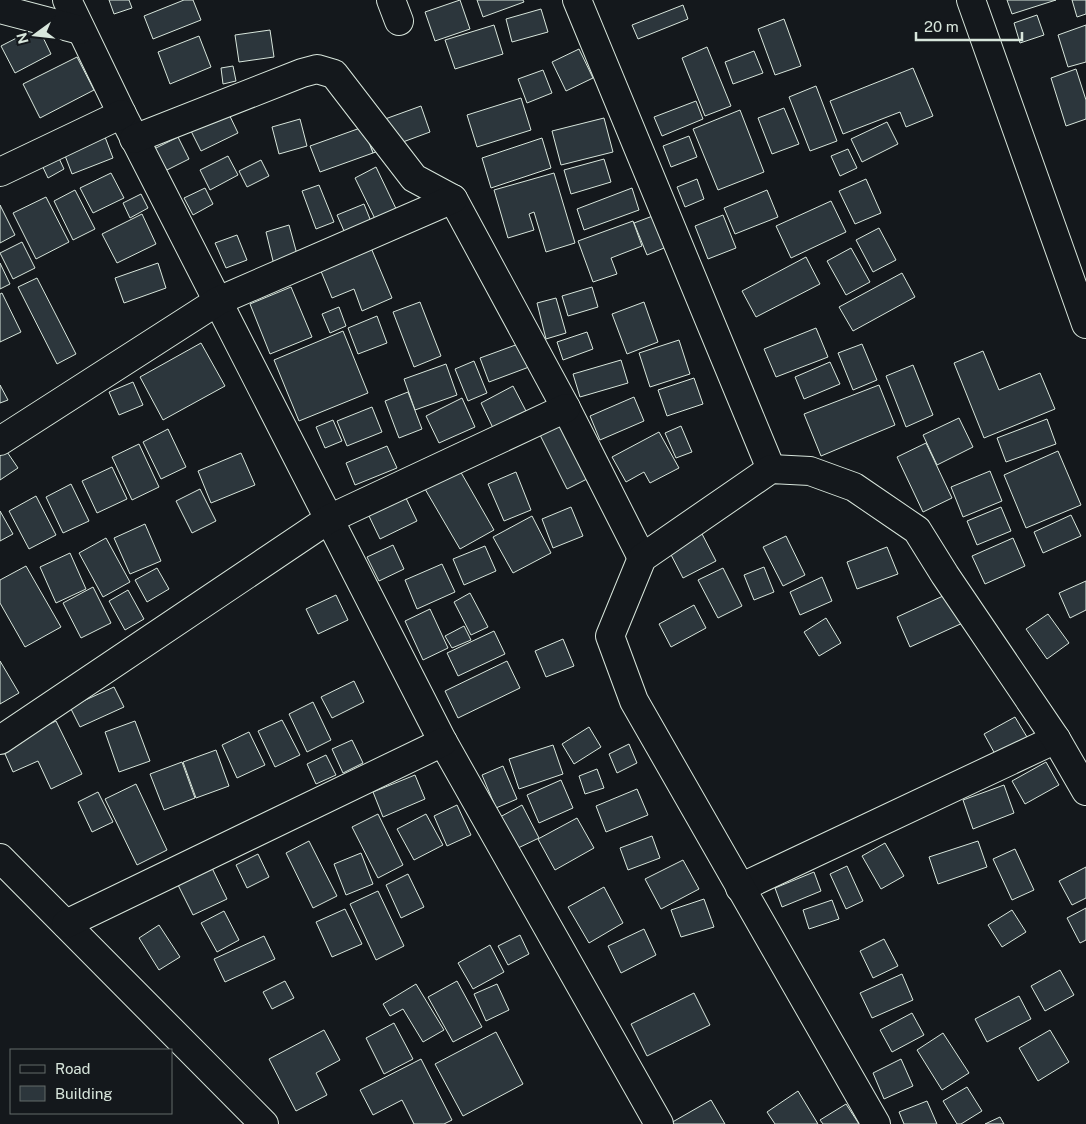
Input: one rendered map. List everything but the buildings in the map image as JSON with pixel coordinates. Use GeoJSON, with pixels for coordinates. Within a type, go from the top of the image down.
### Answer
{"type":"FeatureCollection","features":[{"type":"Feature","properties":{"kind":"street"},"geometry":{"type":"LineString","coordinates":[[66,0],[134,139],[443,742],[659,1124]]}},
{"type":"Feature","properties":{"kind":"street"},"geometry":{"type":"LineString","coordinates":[[577,0],[771,469]]}},
{"type":"Feature","properties":{"kind":"street"},"geometry":{"type":"LineString","coordinates":[[971,0],[1086,324]]}},
{"type":"Feature","properties":{"kind":"street"},"geometry":{"type":"LineString","coordinates":[[0,9],[80,30]]}},
{"type":"Feature","properties":{"kind":"street"},"geometry":{"type":"LineString","coordinates":[[134,139],[302,73],[317,69],[334,74],[414,178],[454,200],[566,408],[642,558]]}},
{"type":"Feature","properties":{"kind":"street"},"geometry":{"type":"LineString","coordinates":[[0,172],[122,114]]}},
{"type":"Feature","properties":{"kind":"street"},"geometry":{"type":"LineString","coordinates":[[0,440],[218,301],[454,200]]}},
{"type":"Feature","properties":{"kind":"street"},"geometry":{"type":"LineString","coordinates":[[0,740],[328,520],[566,408]]}},
{"type":"Feature","properties":{"kind":"street"},"geometry":{"type":"LineString","coordinates":[[876,1124],[634,701],[610,636],[642,558],[771,469],[810,471],[854,487],[917,530],[945,575],[1056,739],[1086,791]]}},
{"type":"Feature","properties":{"kind":"street"},"geometry":{"type":"LineString","coordinates":[[740,888],[1056,739]]}},
{"type":"Feature","properties":{"kind":"street"},"geometry":{"type":"LineString","coordinates":[[66,924],[443,742]]}},
{"type":"Feature","properties":{"kind":"street"},"geometry":{"type":"LineString","coordinates":[[0,858],[264,1124]]}}]}
